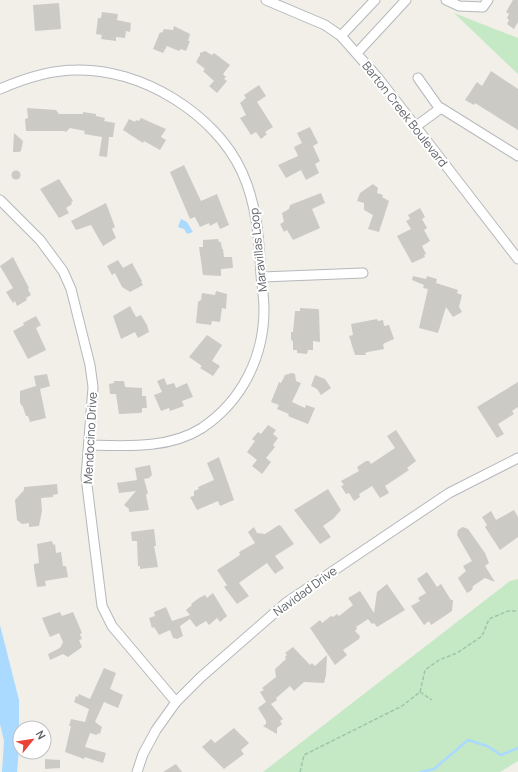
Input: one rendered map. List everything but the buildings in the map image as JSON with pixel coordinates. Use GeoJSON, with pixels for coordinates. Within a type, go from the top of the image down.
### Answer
{"type":"FeatureCollection","features":[{"type":"Feature","properties":{"kind":"street","name":"Barton Creek Boulevard"},"geometry":{"type":"LineString","coordinates":[[266,0],[325,25],[341,36],[357,53],[416,127],[518,259]]}},
{"type":"Feature","properties":{"kind":"street"},"geometry":{"type":"LineString","coordinates":[[288,9],[292,0]]}},
{"type":"Feature","properties":{"kind":"street"},"geometry":{"type":"LineString","coordinates":[[341,36],[375,0]]}},
{"type":"Feature","properties":{"kind":"street"},"geometry":{"type":"LineString","coordinates":[[357,53],[406,0]]}},
{"type":"Feature","properties":{"kind":"street"},"geometry":{"type":"LineString","coordinates":[[446,0],[460,6],[483,7],[488,0]]}},
{"type":"Feature","properties":{"kind":"street","name":"Maravillas Loop"},"geometry":{"type":"LineString","coordinates":[[0,88],[17,81],[47,74],[75,70],[99,71],[120,75],[151,86],[178,102],[202,119],[221,140],[241,170],[254,204],[264,309],[260,346],[252,369],[232,403],[201,428],[170,440],[136,446],[89,445]]}},
{"type":"Feature","properties":{"kind":"street"},"geometry":{"type":"LineString","coordinates":[[418,78],[440,109],[441,108],[518,156]]}},
{"type":"Feature","properties":{"kind":"street"},"geometry":{"type":"LineString","coordinates":[[416,127],[440,109]]}},
{"type":"Feature","properties":{"kind":"street","name":"Mendocino Drive"},"geometry":{"type":"LineString","coordinates":[[0,200],[40,240],[63,271],[71,289],[90,365],[93,387],[86,477],[102,606],[112,626],[176,702]]}},
{"type":"Feature","properties":{"kind":"street"},"geometry":{"type":"LineString","coordinates":[[262,277],[362,272]]}},
{"type":"Feature","properties":{"kind":"street","name":"Navidad Drive"},"geometry":{"type":"LineString","coordinates":[[137,772],[156,730],[176,702],[200,677],[287,602],[449,493],[518,458]]}},
{"type":"Feature","properties":{"kind":"path"},"geometry":{"type":"LineString","coordinates":[[300,772],[304,755],[402,706],[420,692],[425,670],[439,660],[457,653],[482,636],[489,619],[508,611],[518,611]]}},
{"type":"Feature","properties":{"kind":"path"},"geometry":{"type":"LineString","coordinates":[[420,692],[432,700]]}},
{"type":"Feature","properties":{"kind":"green space"},"geometry":{"type":"Polygon","coordinates":[[[454,13],[518,38],[518,74],[454,13]]]}},
{"type":"Feature","properties":{"kind":"green space"},"geometry":{"type":"Polygon","coordinates":[[[518,579],[518,761],[500,772],[263,772],[510,581],[518,579]]]}},
{"type":"Feature","properties":{"kind":"water"},"geometry":{"type":"Polygon","coordinates":[[[181,219],[187,222],[193,232],[187,234],[184,229],[178,227],[181,219]]]}},
{"type":"Feature","properties":{"kind":"water"},"geometry":{"type":"Polygon","coordinates":[[[0,625],[19,700],[19,720],[12,720],[12,760],[18,760],[17,772],[2,772],[4,741],[0,724],[0,625]]]}},
{"type":"Feature","properties":{"kind":"waterway"},"geometry":{"type":"LineString","coordinates":[[421,772],[434,769],[468,740],[487,746],[501,755],[518,748]]}}]}
